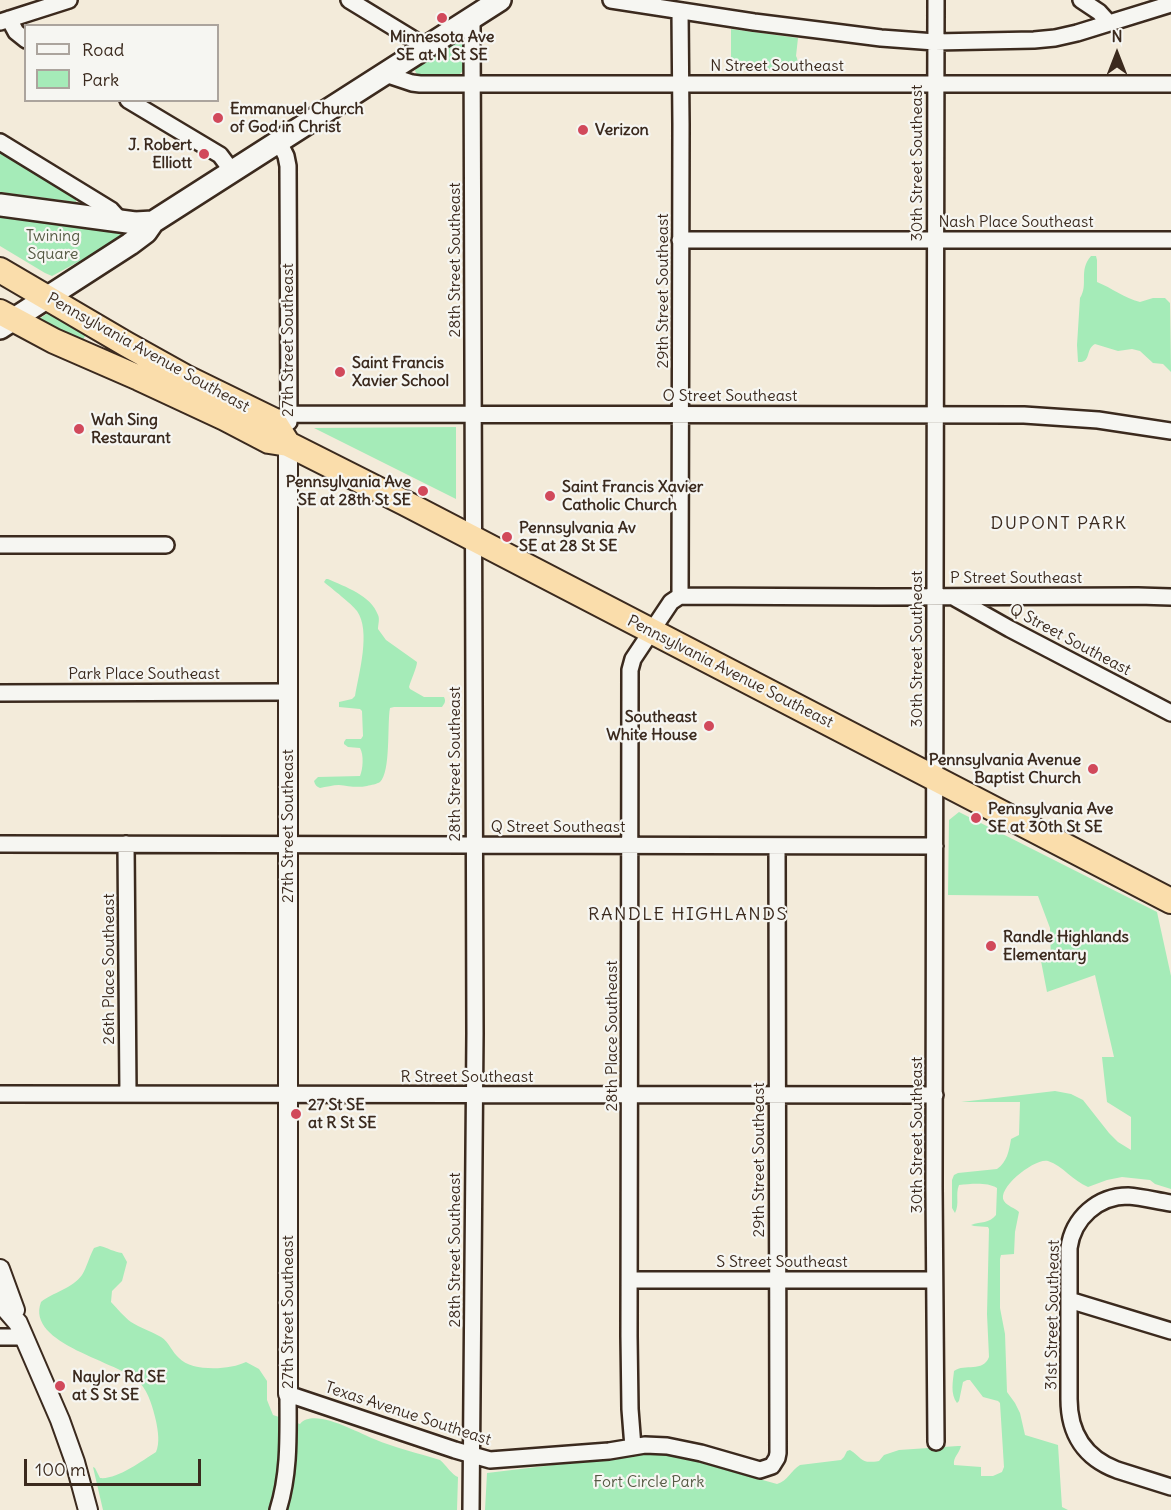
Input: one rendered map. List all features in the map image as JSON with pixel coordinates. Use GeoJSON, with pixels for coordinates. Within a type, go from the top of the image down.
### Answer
{"type":"FeatureCollection","features":[{"type":"Feature","properties":{"kind":"highway","name":"Pennsylvania Avenue Southeast"},"geometry":{"type":"LineString","coordinates":[[0,270],[185,376],[281,417]]}},
{"type":"Feature","properties":{"kind":"highway","name":"Pennsylvania Avenue Southeast"},"geometry":{"type":"LineString","coordinates":[[4,320],[140,378],[269,441],[288,444],[571,591],[646,638],[935,778],[1171,901]]}},
{"type":"Feature","properties":{"kind":"highway"},"geometry":{"type":"LineString","coordinates":[[281,417],[288,444]]}},
{"type":"Feature","properties":{"kind":"main road"},"geometry":{"type":"LineString","coordinates":[[4,320],[47,298],[130,244],[146,232],[153,222],[501,0]]}},
{"type":"Feature","properties":{"kind":"main road"},"geometry":{"type":"LineString","coordinates":[[0,205],[135,223],[153,222]]}},
{"type":"Feature","properties":{"kind":"street"},"geometry":{"type":"LineString","coordinates":[[24,38],[4,21],[69,0]]}},
{"type":"Feature","properties":{"kind":"street"},"geometry":{"type":"LineString","coordinates":[[349,0],[426,47]]}},
{"type":"Feature","properties":{"kind":"street"},"geometry":{"type":"LineString","coordinates":[[611,0],[847,34],[935,42],[1045,39],[1077,33],[1171,4]]}},
{"type":"Feature","properties":{"kind":"street","name":"30th Street Southeast"},"geometry":{"type":"LineString","coordinates":[[936,0],[934,1280],[936,1442]]}},
{"type":"Feature","properties":{"kind":"street"},"geometry":{"type":"LineString","coordinates":[[1081,0],[1099,12],[1109,23]]}},
{"type":"Feature","properties":{"kind":"street","name":"29th Street Southeast"},"geometry":{"type":"LineString","coordinates":[[680,11],[680,597]]}},
{"type":"Feature","properties":{"kind":"street","name":"28th Street Southeast"},"geometry":{"type":"LineString","coordinates":[[471,1510],[474,1094],[472,18]]}},
{"type":"Feature","properties":{"kind":"street","name":"N Street Southeast"},"geometry":{"type":"LineString","coordinates":[[385,74],[412,83],[1171,84]]}},
{"type":"Feature","properties":{"kind":"street"},"geometry":{"type":"LineString","coordinates":[[131,102],[220,155],[232,171]]}},
{"type":"Feature","properties":{"kind":"street"},"geometry":{"type":"LineString","coordinates":[[0,142],[111,210],[121,221]]}},
{"type":"Feature","properties":{"kind":"street","name":"27th Street Southeast"},"geometry":{"type":"LineString","coordinates":[[279,142],[288,166],[281,417]]}},
{"type":"Feature","properties":{"kind":"street","name":"Nash Place Southeast"},"geometry":{"type":"LineString","coordinates":[[680,240],[1171,240]]}},
{"type":"Feature","properties":{"kind":"street","name":"O Street Southeast"},"geometry":{"type":"LineString","coordinates":[[281,417],[472,414],[936,414],[1057,416],[1171,431]]}},
{"type":"Feature","properties":{"kind":"street","name":"27th Street Southeast"},"geometry":{"type":"LineString","coordinates":[[278,1510],[288,1457],[288,444]]}},
{"type":"Feature","properties":{"kind":"street"},"geometry":{"type":"LineString","coordinates":[[0,545],[166,545]]}},
{"type":"Feature","properties":{"kind":"street"},"geometry":{"type":"LineString","coordinates":[[646,638],[671,602],[680,597]]}},
{"type":"Feature","properties":{"kind":"street","name":"P Street Southeast"},"geometry":{"type":"LineString","coordinates":[[680,597],[1171,597]]}},
{"type":"Feature","properties":{"kind":"street","name":"Q Street Southeast"},"geometry":{"type":"LineString","coordinates":[[952,597],[1171,713]]}},
{"type":"Feature","properties":{"kind":"street","name":"28th Place Southeast"},"geometry":{"type":"LineString","coordinates":[[633,1447],[630,1409],[630,670],[633,659],[646,638]]}},
{"type":"Feature","properties":{"kind":"street","name":"Park Place Southeast"},"geometry":{"type":"LineString","coordinates":[[0,693],[288,692]]}},
{"type":"Feature","properties":{"kind":"street","name":"Q Street Southeast"},"geometry":{"type":"LineString","coordinates":[[0,844],[935,846]]}},
{"type":"Feature","properties":{"kind":"street","name":"26th Place Southeast"},"geometry":{"type":"LineString","coordinates":[[126,844],[128,1094]]}},
{"type":"Feature","properties":{"kind":"street","name":"29th Street Southeast"},"geometry":{"type":"LineString","coordinates":[[766,1468],[772,1466],[778,1454],[777,846]]}},
{"type":"Feature","properties":{"kind":"street","name":"R Street Southeast"},"geometry":{"type":"LineString","coordinates":[[0,1094],[935,1095]]}},
{"type":"Feature","properties":{"kind":"street","name":"31st Street Southeast"},"geometry":{"type":"LineString","coordinates":[[1171,1203],[1121,1196],[1103,1201],[1088,1211],[1075,1228],[1070,1243],[1069,1300],[1069,1409],[1072,1427],[1078,1439],[1086,1451],[1109,1467],[1171,1487]]}},
{"type":"Feature","properties":{"kind":"street"},"geometry":{"type":"LineString","coordinates":[[0,1269],[15,1310],[13,1318]]}},
{"type":"Feature","properties":{"kind":"street","name":"S Street Southeast"},"geometry":{"type":"LineString","coordinates":[[630,1280],[934,1280]]}},
{"type":"Feature","properties":{"kind":"street"},"geometry":{"type":"LineString","coordinates":[[0,1298],[24,1337],[64,1430],[88,1510]]}},
{"type":"Feature","properties":{"kind":"street"},"geometry":{"type":"LineString","coordinates":[[1069,1300],[1171,1331]]}},
{"type":"Feature","properties":{"kind":"street"},"geometry":{"type":"LineString","coordinates":[[0,1337],[24,1337]]}},
{"type":"Feature","properties":{"kind":"street","name":"Texas Avenue Southeast"},"geometry":{"type":"LineString","coordinates":[[288,1394],[490,1460],[609,1451],[645,1444],[667,1446],[701,1454],[755,1470],[766,1468]]}},
{"type":"Feature","properties":{"kind":"green space"},"geometry":{"type":"Polygon","coordinates":[[[731,29],[798,38],[796,56],[799,69],[731,70],[731,29]]]}},
{"type":"Feature","properties":{"kind":"green space"},"geometry":{"type":"Polygon","coordinates":[[[459,40],[462,41],[465,57],[461,73],[421,76],[417,74],[416,67],[459,40]]]}},
{"type":"Feature","properties":{"kind":"green space","name":"Twining Square"},"geometry":{"type":"Polygon","coordinates":[[[0,153],[76,198],[76,202],[0,192],[0,153]]]}},
{"type":"Feature","properties":{"kind":"green space","name":"Twining Square"},"geometry":{"type":"Polygon","coordinates":[[[0,211],[124,231],[126,236],[52,276],[0,246],[0,211]]]}},
{"type":"Feature","properties":{"kind":"green space"},"geometry":{"type":"Polygon","coordinates":[[[1091,256],[1096,256],[1097,260],[1097,282],[1140,302],[1153,298],[1165,298],[1170,303],[1171,372],[1163,364],[1153,363],[1140,351],[1132,349],[1118,351],[1095,344],[1090,349],[1087,358],[1078,362],[1080,298],[1084,288],[1085,267],[1091,256]]]}},
{"type":"Feature","properties":{"kind":"green space"},"geometry":{"type":"Polygon","coordinates":[[[51,311],[86,334],[83,340],[80,341],[36,321],[51,311]]]}},
{"type":"Feature","properties":{"kind":"green space"},"geometry":{"type":"Polygon","coordinates":[[[456,427],[456,499],[314,428],[456,427]]]}},
{"type":"Feature","properties":{"kind":"green space"},"geometry":{"type":"Polygon","coordinates":[[[326,579],[370,602],[379,617],[378,629],[386,640],[417,662],[410,689],[424,697],[444,697],[445,700],[442,707],[390,708],[386,768],[380,782],[367,786],[337,785],[320,788],[314,781],[318,777],[360,776],[363,762],[360,748],[348,747],[344,744],[346,739],[361,739],[363,736],[362,711],[339,707],[339,702],[355,696],[364,641],[361,619],[357,611],[346,600],[324,582],[326,579]]]}},
{"type":"Feature","properties":{"kind":"green space","name":"Fort Circle Park"},"geometry":{"type":"Polygon","coordinates":[[[959,812],[1157,912],[1171,976],[1171,1189],[1150,1180],[1122,1177],[1088,1187],[1053,1163],[1042,1161],[1018,1175],[1003,1195],[1005,1203],[1019,1212],[1014,1254],[1001,1255],[1000,1259],[1000,1308],[1005,1334],[1007,1392],[1020,1413],[1025,1435],[1058,1445],[1062,1507],[1068,1510],[485,1510],[487,1473],[662,1452],[777,1484],[800,1465],[841,1460],[850,1450],[863,1460],[873,1462],[899,1450],[961,1446],[954,1465],[981,1467],[981,1476],[993,1476],[1002,1472],[1004,1467],[1000,1403],[983,1397],[970,1380],[967,1380],[963,1382],[957,1403],[952,1387],[954,1371],[983,1365],[989,1357],[987,1314],[989,1229],[971,1225],[988,1221],[996,1215],[997,1188],[984,1184],[959,1185],[955,1213],[952,1208],[952,1180],[958,1173],[997,1169],[1003,1163],[1011,1139],[1019,1135],[1020,1102],[961,1102],[1055,1091],[1071,1094],[1083,1100],[1109,1133],[1131,1150],[1131,1117],[1107,1102],[1102,1057],[1114,1057],[1095,975],[1047,992],[1041,961],[1051,961],[1050,928],[1038,896],[948,895],[949,820],[959,812]]]}},
{"type":"Feature","properties":{"kind":"green space"},"geometry":{"type":"Polygon","coordinates":[[[100,1246],[122,1253],[127,1262],[122,1281],[112,1291],[111,1302],[131,1322],[164,1339],[185,1363],[202,1368],[221,1368],[246,1362],[259,1369],[267,1381],[267,1400],[273,1415],[300,1424],[315,1418],[325,1420],[390,1445],[440,1460],[458,1477],[457,1510],[103,1510],[93,1467],[100,1478],[106,1478],[129,1469],[156,1452],[158,1433],[152,1406],[140,1383],[114,1367],[60,1341],[47,1330],[40,1317],[41,1302],[78,1280],[94,1248],[100,1246]]]}},
{"type":"Feature","properties":{"kind":"place","name":"Minnesota Ave SE at N St SE"},"geometry":{"type":"Point","coordinates":[442,18]}},
{"type":"Feature","properties":{"kind":"place","name":"Emmanuel Church of God in Christ"},"geometry":{"type":"Point","coordinates":[218,118]}},
{"type":"Feature","properties":{"kind":"place","name":"Verizon"},"geometry":{"type":"Point","coordinates":[583,130]}},
{"type":"Feature","properties":{"kind":"place","name":"J. Robert Elliott"},"geometry":{"type":"Point","coordinates":[204,154]}},
{"type":"Feature","properties":{"kind":"place","name":"Saint Francis Xavier School"},"geometry":{"type":"Point","coordinates":[340,372]}},
{"type":"Feature","properties":{"kind":"place","name":"Wah Sing Restaurant"},"geometry":{"type":"Point","coordinates":[79,429]}},
{"type":"Feature","properties":{"kind":"place","name":"Pennsylvania Ave SE at 28th St SE"},"geometry":{"type":"Point","coordinates":[423,491]}},
{"type":"Feature","properties":{"kind":"place","name":"Saint Francis Xavier Catholic Church"},"geometry":{"type":"Point","coordinates":[550,496]}},
{"type":"Feature","properties":{"kind":"place","name":"Pennsylvania Av SE at 28 St SE"},"geometry":{"type":"Point","coordinates":[507,537]}},
{"type":"Feature","properties":{"kind":"place","name":"Southeast White House"},"geometry":{"type":"Point","coordinates":[709,726]}},
{"type":"Feature","properties":{"kind":"place","name":"Pennsylvania Avenue Baptist Church"},"geometry":{"type":"Point","coordinates":[1093,769]}},
{"type":"Feature","properties":{"kind":"place","name":"Pennsylvania Ave SE at 30th St SE"},"geometry":{"type":"Point","coordinates":[976,818]}},
{"type":"Feature","properties":{"kind":"place","name":"Randle Highlands Elementary"},"geometry":{"type":"Point","coordinates":[991,946]}},
{"type":"Feature","properties":{"kind":"place","name":"27 St SE at R St SE"},"geometry":{"type":"Point","coordinates":[296,1114]}},
{"type":"Feature","properties":{"kind":"place","name":"Naylor Rd SE at S St SE"},"geometry":{"type":"Point","coordinates":[60,1386]}},
{"type":"Feature","properties":{"kind":"district","name":"DUPONT PARK"},"geometry":{"type":"Point","coordinates":[1059,524]}},
{"type":"Feature","properties":{"kind":"district","name":"RANDLE HIGHLANDS"},"geometry":{"type":"Point","coordinates":[688,915]}}]}
